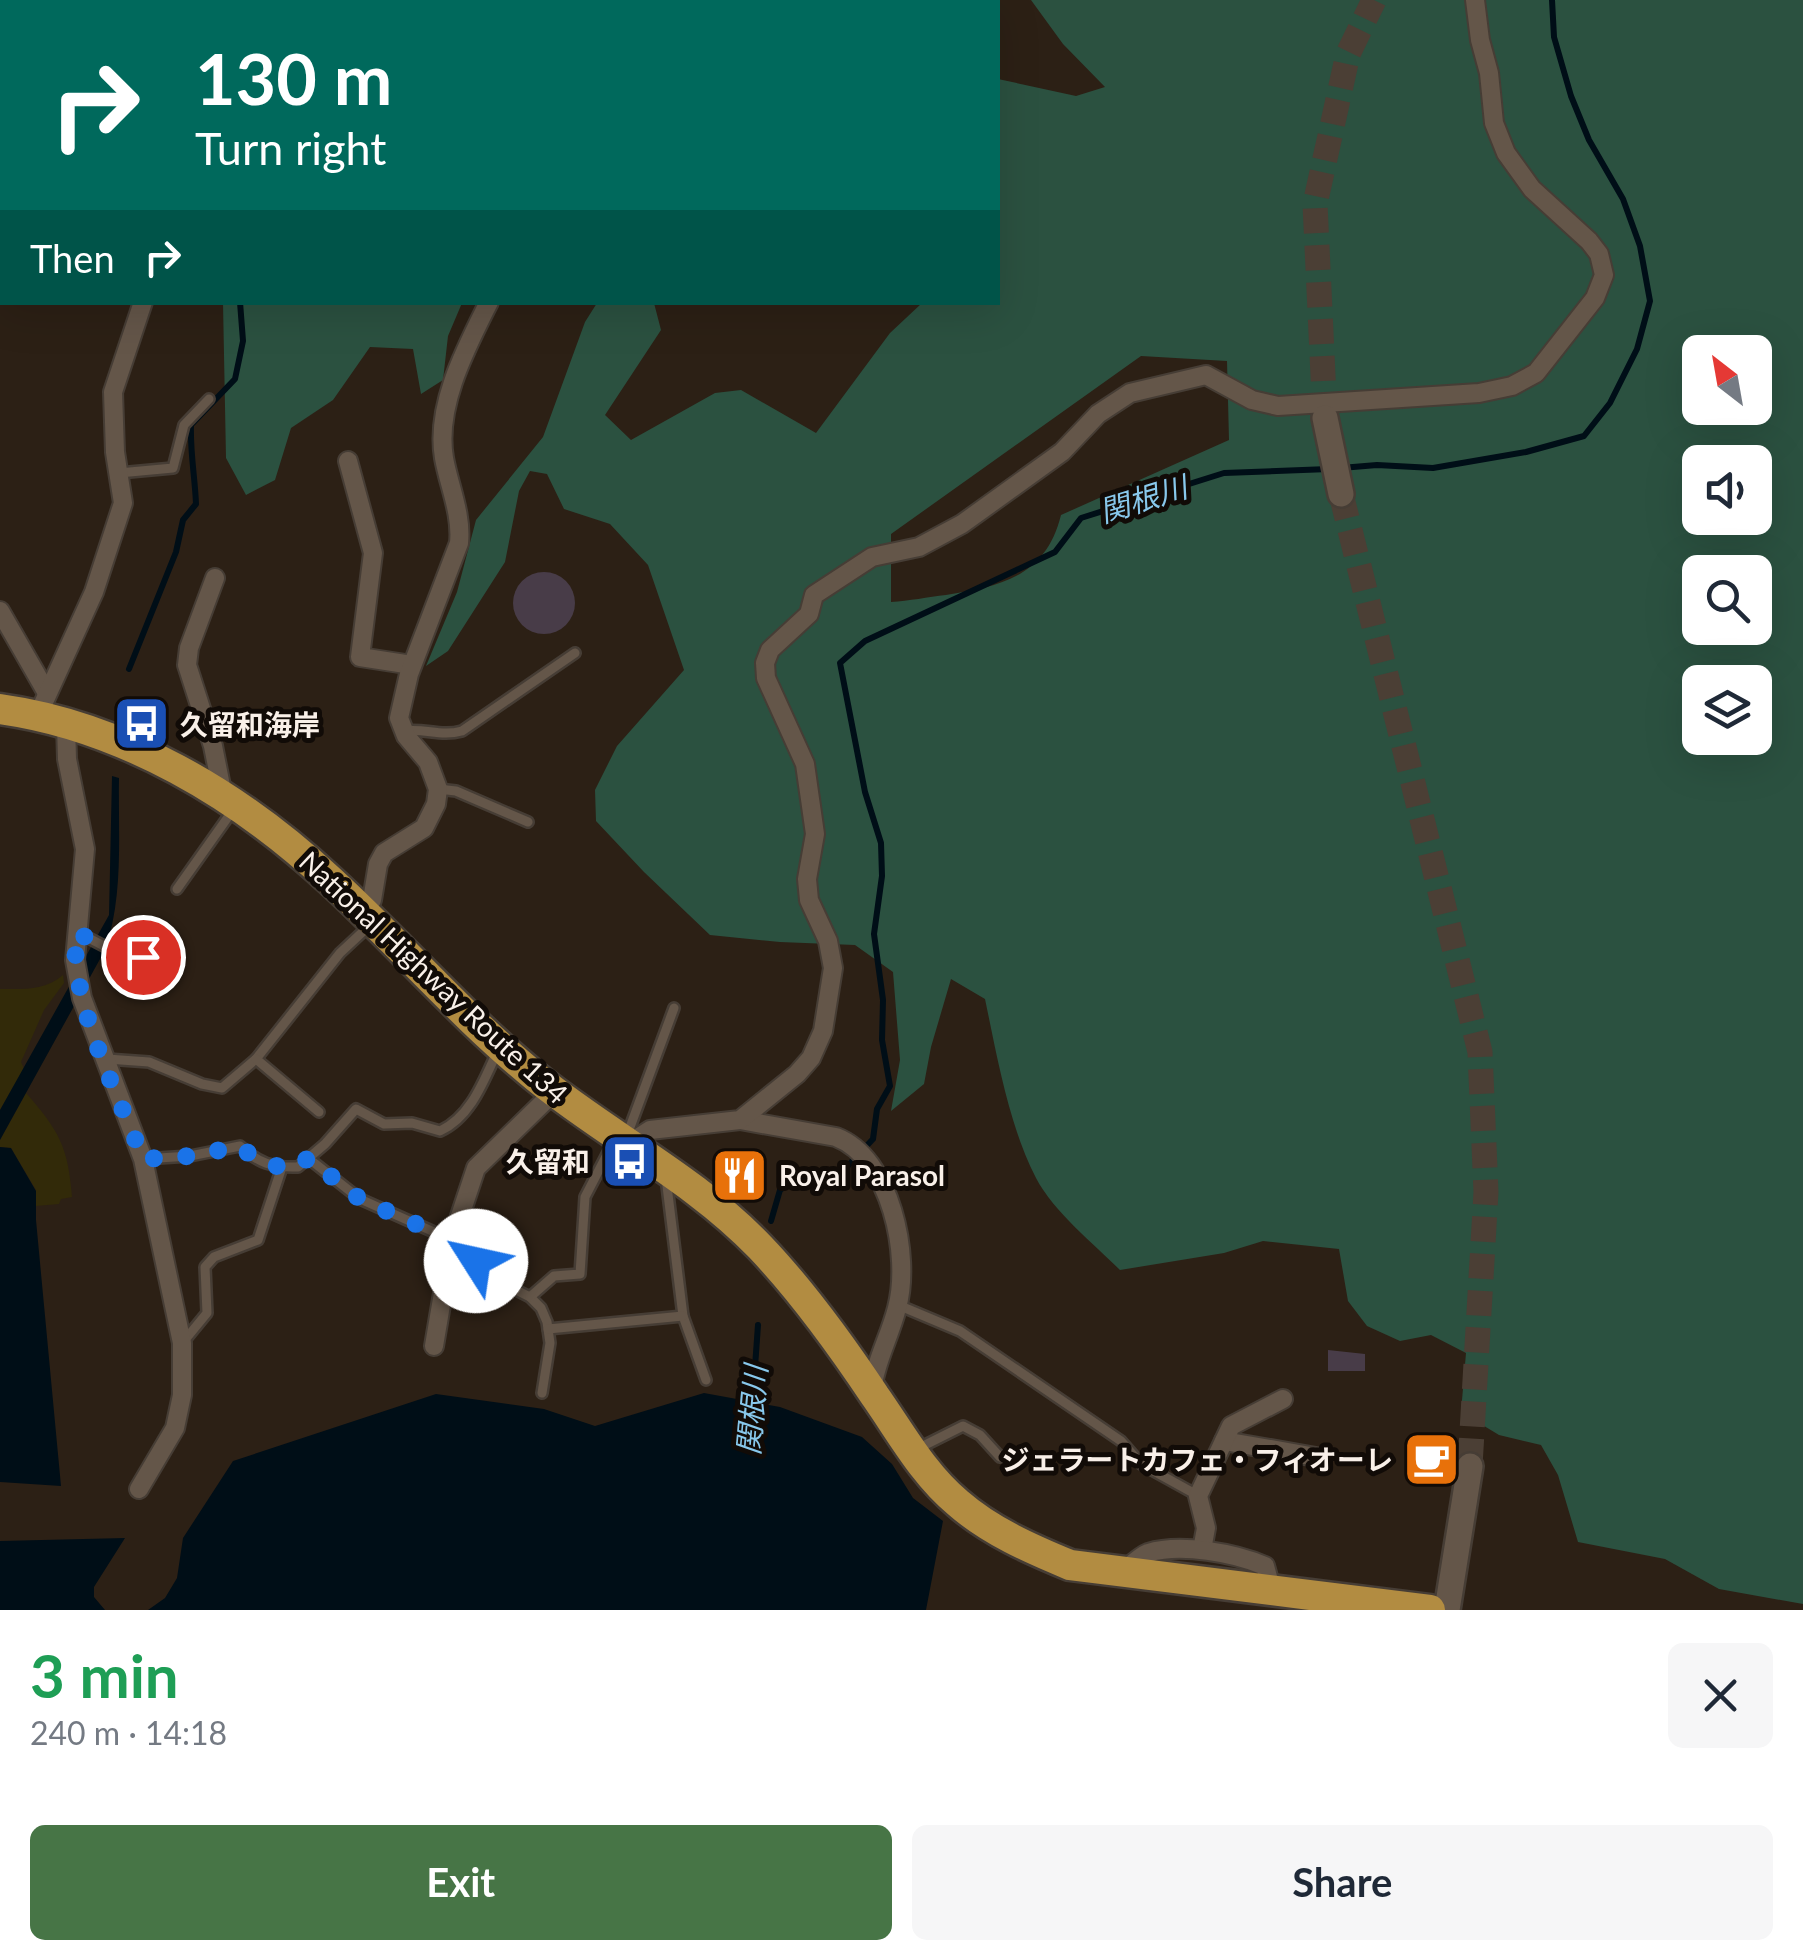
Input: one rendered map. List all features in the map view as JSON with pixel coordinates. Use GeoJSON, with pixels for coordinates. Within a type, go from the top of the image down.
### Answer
{"type":"FeatureCollection","features":[{"type":"Feature","properties":{"kind":"highway","name":"National Highway Route 134"},"geometry":{"type":"LineString","coordinates":[[0,709],[50,710],[145,754],[230,800],[293,846],[554,1092],[664,1166],[760,1247],[948,1494],[999,1530],[1070,1564],[1430,1610]]}},
{"type":"Feature","properties":{"kind":"main road"},"geometry":{"type":"LineString","coordinates":[[1325,418],[1341,494]]}},
{"type":"Feature","properties":{"kind":"main road"},"geometry":{"type":"LineString","coordinates":[[1447,1610],[1470,1466]]}},
{"type":"Feature","properties":{"kind":"street"},"geometry":{"type":"LineString","coordinates":[[740,1120],[811,1058],[823,1031],[833,968],[828,942],[809,900],[807,879],[816,834],[805,764],[766,678],[765,663],[770,650],[808,614],[814,595],[872,557],[919,546],[962,524],[1062,452],[1098,414],[1130,393],[1206,375],[1252,400],[1278,406],[1479,393],[1512,386],[1536,373],[1595,298],[1604,275],[1598,254],[1532,189],[1506,153],[1494,122],[1475,0]]}},
{"type":"Feature","properties":{"kind":"street"},"geometry":{"type":"LineString","coordinates":[[50,710],[113,541],[123,503],[115,452],[114,392],[142,305]]}},
{"type":"Feature","properties":{"kind":"street"},"geometry":{"type":"LineString","coordinates":[[368,917],[378,864],[384,853],[424,828],[432,816],[438,790],[428,762],[399,718],[412,665],[459,543],[461,528],[444,456],[442,428],[457,372],[488,305]]}},
{"type":"Feature","properties":{"kind":"street"},"geometry":{"type":"LineString","coordinates":[[348,461],[372,554],[360,658],[412,665]]}},
{"type":"Feature","properties":{"kind":"street"},"geometry":{"type":"LineString","coordinates":[[215,578],[186,665],[230,800]]}},
{"type":"Feature","properties":{"kind":"street"},"geometry":{"type":"LineString","coordinates":[[0,611],[50,710],[67,759],[85,849],[85,936],[76,974],[143,1159],[182,1343],[182,1394],[175,1428],[139,1488]]}},
{"type":"Feature","properties":{"kind":"street"},"geometry":{"type":"LineString","coordinates":[[434,1346],[452,1240],[476,1168],[554,1092]]}},
{"type":"Feature","properties":{"kind":"street"},"geometry":{"type":"LineString","coordinates":[[624,1139],[650,1130],[740,1120],[836,1137],[852,1143],[871,1162],[889,1198],[900,1254],[898,1304],[872,1391]]}},
{"type":"Feature","properties":{"kind":"street"},"geometry":{"type":"LineString","coordinates":[[1202,1550],[1206,1528],[1198,1496],[1231,1426],[1283,1399]]}},
{"type":"Feature","properties":{"kind":"street"},"geometry":{"type":"LineString","coordinates":[[1224,1440],[1316,1457]]}},
{"type":"Feature","properties":{"kind":"street"},"geometry":{"type":"LineString","coordinates":[[1122,1572],[1147,1553],[1202,1550],[1243,1556],[1265,1566],[1271,1588]]}},
{"type":"Feature","properties":{"kind":"lane"},"geometry":{"type":"LineString","coordinates":[[120,473],[173,468],[184,425],[208,400]]}},
{"type":"Feature","properties":{"kind":"lane"},"geometry":{"type":"LineString","coordinates":[[404,731],[417,729],[445,736],[462,731],[574,653]]}},
{"type":"Feature","properties":{"kind":"lane"},"geometry":{"type":"LineString","coordinates":[[438,790],[456,790],[528,822]]}},
{"type":"Feature","properties":{"kind":"lane"},"geometry":{"type":"LineString","coordinates":[[178,890],[230,800]]}},
{"type":"Feature","properties":{"kind":"lane"},"geometry":{"type":"LineString","coordinates":[[104,1058],[149,1062],[222,1088],[256,1060],[368,917]]}},
{"type":"Feature","properties":{"kind":"lane"},"geometry":{"type":"LineString","coordinates":[[85,936],[129,960],[143,957]]}},
{"type":"Feature","properties":{"kind":"lane"},"geometry":{"type":"LineString","coordinates":[[530,1297],[554,1276],[580,1274],[585,1197],[624,1139],[674,1008]]}},
{"type":"Feature","properties":{"kind":"lane"},"geometry":{"type":"LineString","coordinates":[[143,1159],[190,1156],[240,1146],[254,1159],[298,1167],[326,1144],[356,1109],[384,1124],[412,1122],[440,1131],[457,1123],[482,1086],[501,1046]]}},
{"type":"Feature","properties":{"kind":"lane"},"geometry":{"type":"LineString","coordinates":[[256,1060],[319,1112]]}},
{"type":"Feature","properties":{"kind":"lane"},"geometry":{"type":"LineString","coordinates":[[308,1158],[360,1199],[452,1240],[500,1282],[530,1297],[541,1308],[550,1343],[542,1393]]}},
{"type":"Feature","properties":{"kind":"lane"},"geometry":{"type":"LineString","coordinates":[[664,1166],[683,1316],[706,1380]]}},
{"type":"Feature","properties":{"kind":"lane"},"geometry":{"type":"LineString","coordinates":[[182,1343],[208,1313],[204,1267],[214,1256],[258,1240],[282,1167]]}},
{"type":"Feature","properties":{"kind":"lane"},"geometry":{"type":"LineString","coordinates":[[898,1304],[960,1331],[1120,1441],[1140,1464],[1198,1496]]}},
{"type":"Feature","properties":{"kind":"lane"},"geometry":{"type":"LineString","coordinates":[[548,1329],[683,1316]]}},
{"type":"Feature","properties":{"kind":"lane"},"geometry":{"type":"LineString","coordinates":[[912,1451],[962,1426],[980,1434],[1000,1457]]}},
{"type":"Feature","properties":{"kind":"green space"},"geometry":{"type":"Polygon","coordinates":[[[1031,0],[1803,0],[1803,1604],[1719,1589],[1665,1559],[1578,1542],[1558,1475],[1541,1445],[1499,1435],[1461,1412],[1466,1353],[1431,1335],[1400,1341],[1367,1326],[1348,1301],[1339,1249],[1263,1241],[1224,1253],[1120,1270],[1063,1215],[1036,1178],[1011,1114],[985,999],[951,979],[924,1084],[891,1111],[900,1060],[893,972],[855,945],[710,935],[596,821],[595,790],[617,746],[684,670],[648,565],[610,524],[564,509],[547,474],[530,471],[519,491],[505,562],[448,651],[426,666],[457,592],[476,520],[543,437],[585,322],[596,305],[655,305],[661,330],[605,415],[631,440],[715,393],[741,390],[816,433],[890,333],[920,305],[1000,305],[1000,79],[1076,96],[1105,87],[1063,44],[1031,0]],[[1141,356],[891,534],[891,602],[1003,582],[1033,565],[1045,552],[1061,515],[1229,440],[1227,361],[1141,356]]]}},
{"type":"Feature","properties":{"kind":"green space"},"geometry":{"type":"Polygon","coordinates":[[[223,305],[461,305],[448,336],[443,380],[421,394],[413,349],[370,347],[333,400],[291,428],[275,480],[246,495],[226,458],[223,305]]]}},
{"type":"Feature","properties":{"kind":"sand"},"geometry":{"type":"Polygon","coordinates":[[[63,975],[64,983],[44,1010],[21,1062],[24,1069],[0,1110],[0,989],[41,986],[63,975]]]}},
{"type":"Feature","properties":{"kind":"sand"},"geometry":{"type":"Polygon","coordinates":[[[26,1093],[54,1129],[68,1165],[72,1197],[61,1199],[59,1204],[36,1206],[36,1190],[11,1148],[0,1147],[0,1140],[26,1093]]]}},
{"type":"Feature","properties":{"kind":"water"},"geometry":{"type":"Polygon","coordinates":[[[112,776],[119,778],[119,865],[115,908],[105,950],[0,1140],[0,1110],[109,915],[112,776]]]}},
{"type":"Feature","properties":{"kind":"water"},"geometry":{"type":"Polygon","coordinates":[[[0,1147],[11,1148],[36,1191],[61,1486],[0,1482],[0,1147]]]}},
{"type":"Feature","properties":{"kind":"water"},"geometry":{"type":"Polygon","coordinates":[[[704,1393],[780,1407],[862,1437],[892,1464],[913,1498],[943,1521],[926,1610],[148,1610],[165,1598],[177,1578],[183,1538],[233,1461],[436,1394],[544,1409],[595,1426],[704,1393]]]}},
{"type":"Feature","properties":{"kind":"water"},"geometry":{"type":"Polygon","coordinates":[[[125,1538],[94,1587],[94,1597],[105,1610],[0,1610],[0,1541],[125,1538]]]}},
{"type":"Feature","properties":{"kind":"building"},"geometry":{"type":"Polygon","coordinates":[[[544,572],[566,581],[575,603],[566,625],[544,634],[522,625],[513,603],[522,581],[544,572]]]}},
{"type":"Feature","properties":{"kind":"building"},"geometry":{"type":"Polygon","coordinates":[[[1328,1350],[1365,1354],[1365,1371],[1328,1371],[1328,1350]]]}},
{"type":"Feature","properties":{"kind":"building","name":"ジェラートカフェ・フィオーレ"},"geometry":{"type":"Polygon","coordinates":[[[1425,1439],[1445,1442],[1438,1479],[1418,1475],[1425,1439]]]}},
{"type":"Feature","properties":{"kind":"waterway","name":"関根川"},"geometry":{"type":"LineString","coordinates":[[1341,468],[1433,468],[1526,452],[1584,436],[1610,403],[1637,349],[1650,301],[1640,246],[1623,199],[1589,140],[1571,96],[1554,37],[1552,0]]}},
{"type":"Feature","properties":{"kind":"waterway"},"geometry":{"type":"LineString","coordinates":[[129,669],[176,552],[183,520],[196,504],[191,425],[235,379],[243,341],[240,305]]}},
{"type":"Feature","properties":{"kind":"waterway","name":"関根川"},"geometry":{"type":"LineString","coordinates":[[771,1221],[780,1190],[795,1179],[843,1171],[873,1139],[877,1109],[890,1086],[882,1040],[883,1000],[874,934],[882,876],[881,843],[865,792],[840,663],[865,641],[1055,552],[1081,518],[1224,473],[1329,469]]}},
{"type":"Feature","properties":{"kind":"waterway","name":"関根川"},"geometry":{"type":"LineString","coordinates":[[752,1409],[758,1325]]}},
{"type":"Feature","properties":{"kind":"tunnel"},"geometry":{"type":"LineString","coordinates":[[1325,418],[1315,204],[1348,54],[1374,0]]}},
{"type":"Feature","properties":{"kind":"tunnel"},"geometry":{"type":"LineString","coordinates":[[1341,494],[1480,1052],[1486,1192],[1470,1466]]}},
{"type":"Feature","properties":{"kind":"place","name":"久留和海岸"},"geometry":{"type":"Point","coordinates":[141,724]}},
{"type":"Feature","properties":{"kind":"place","name":"久留和"},"geometry":{"type":"Point","coordinates":[629,1161]}},
{"type":"Feature","properties":{"kind":"place","name":"Royal Parasol"},"geometry":{"type":"Point","coordinates":[740,1175]}},
{"type":"Feature","properties":{"kind":"place","name":"ジェラートカフェ・フィオーレ"},"geometry":{"type":"Point","coordinates":[1432,1459]}},
{"type":"Feature","properties":{"kind":"route"},"geometry":{"type":"LineString","coordinates":[[143,957],[129,960],[76,932],[76,974],[82,998],[143,1159],[190,1156],[240,1146],[254,1159],[282,1167],[298,1167],[308,1158],[360,1199],[452,1240],[476,1261]]}}]}
